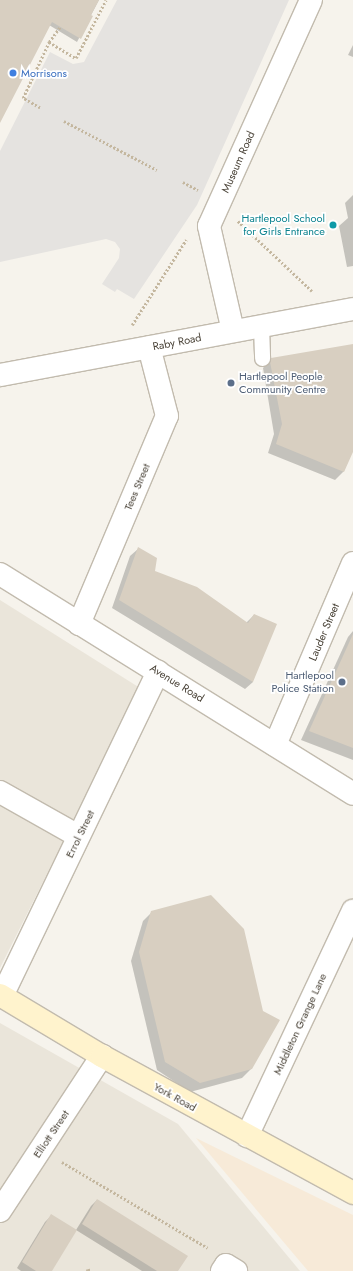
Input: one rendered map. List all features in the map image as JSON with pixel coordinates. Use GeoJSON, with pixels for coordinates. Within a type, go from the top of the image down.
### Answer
{"type":"FeatureCollection","features":[{"type":"Feature","properties":{"kind":"main road","name":"York Road"},"geometry":{"type":"LineString","coordinates":[[1,996],[102,1056],[353,1193]]}},
{"type":"Feature","properties":{"kind":"street","name":"Museum Road"},"geometry":{"type":"LineString","coordinates":[[234,331],[209,226],[312,0]]}},
{"type":"Feature","properties":{"kind":"street","name":"Raby Road"},"geometry":{"type":"LineString","coordinates":[[0,375],[353,309]]}},
{"type":"Feature","properties":{"kind":"street","name":"Tees Street"},"geometry":{"type":"LineString","coordinates":[[79,624],[167,416],[149,347]]}},
{"type":"Feature","properties":{"kind":"street","name":"Lauder Street"},"geometry":{"type":"LineString","coordinates":[[275,745],[353,563]]}},
{"type":"Feature","properties":{"kind":"street","name":"Avenue Road"},"geometry":{"type":"LineString","coordinates":[[0,574],[353,794]]}},
{"type":"Feature","properties":{"kind":"street","name":"Errol Street"},"geometry":{"type":"LineString","coordinates":[[1,996],[158,672]]}},
{"type":"Feature","properties":{"kind":"street"},"geometry":{"type":"LineString","coordinates":[[0,792],[78,836]]}},
{"type":"Feature","properties":{"kind":"street","name":"Middleton Grange Lane"},"geometry":{"type":"LineString","coordinates":[[247,1136],[353,911]]}},
{"type":"Feature","properties":{"kind":"street","name":"Elliott Street"},"geometry":{"type":"LineString","coordinates":[[2,1203],[102,1056]]}},
{"type":"Feature","properties":{"kind":"street"},"geometry":{"type":"LineString","coordinates":[[222,1271],[226,1265],[236,1271]]}},
{"type":"Feature","properties":{"kind":"lane"},"geometry":{"type":"LineString","coordinates":[[261,326],[262,358]]}},
{"type":"Feature","properties":{"kind":"path"},"geometry":{"type":"LineString","coordinates":[[49,42],[76,58],[106,0]]}},
{"type":"Feature","properties":{"kind":"path"},"geometry":{"type":"LineString","coordinates":[[40,108],[23,98],[49,42],[60,27]]}},
{"type":"Feature","properties":{"kind":"path"},"geometry":{"type":"LineString","coordinates":[[64,121],[157,170]]}},
{"type":"Feature","properties":{"kind":"path"},"geometry":{"type":"LineString","coordinates":[[182,182],[201,192]]}},
{"type":"Feature","properties":{"kind":"path"},"geometry":{"type":"LineString","coordinates":[[236,218],[312,291]]}},
{"type":"Feature","properties":{"kind":"path"},"geometry":{"type":"LineString","coordinates":[[132,325],[191,234]]}},
{"type":"Feature","properties":{"kind":"path"},"geometry":{"type":"LineString","coordinates":[[55,1158],[212,1250]]}},
{"type":"Feature","properties":{"kind":"path"},"geometry":{"type":"LineString","coordinates":[[87,1271],[88,1269],[91,1271]]}},
{"type":"Feature","properties":{"kind":"shaded area"},"geometry":{"type":"Polygon","coordinates":[[[117,0],[289,0],[197,205],[134,299],[117,289],[115,292],[102,284],[119,258],[120,249],[115,242],[106,239],[0,262],[0,151],[50,52],[73,64],[84,62],[117,0]]]}},
{"type":"Feature","properties":{"kind":"shaded area"},"geometry":{"type":"Polygon","coordinates":[[[0,600],[140,688],[0,968],[0,600]]]}},
{"type":"Feature","properties":{"kind":"shaded area"},"geometry":{"type":"Polygon","coordinates":[[[0,1023],[178,1124],[300,1271],[0,1271],[0,1023]]]}},
{"type":"Feature","properties":{"kind":"shaded area"},"geometry":{"type":"Polygon","coordinates":[[[196,1138],[353,1215],[353,1271],[308,1271],[196,1138]]]}},
{"type":"Feature","properties":{"kind":"building","name":"Morrisons"},"geometry":{"type":"Polygon","coordinates":[[[0,0],[99,0],[91,15],[93,16],[81,39],[52,22],[0,123],[0,0]]]}},
{"type":"Feature","properties":{"kind":"building"},"geometry":{"type":"Polygon","coordinates":[[[353,344],[353,452],[344,472],[276,444],[282,424],[270,362],[271,358],[353,344]]]}},
{"type":"Feature","properties":{"kind":"building"},"geometry":{"type":"Polygon","coordinates":[[[138,547],[157,558],[155,571],[197,587],[248,623],[254,614],[277,624],[253,682],[119,600],[138,547]]]}},
{"type":"Feature","properties":{"kind":"building","name":"Hartlepool Police Station"},"geometry":{"type":"Polygon","coordinates":[[[353,634],[353,748],[309,731],[353,634]]]}},
{"type":"Feature","properties":{"kind":"building"},"geometry":{"type":"Polygon","coordinates":[[[211,895],[244,929],[263,1011],[280,1020],[252,1069],[200,1083],[165,1062],[139,952],[151,911],[211,895]]]}},
{"type":"Feature","properties":{"kind":"building"},"geometry":{"type":"Polygon","coordinates":[[[97,1199],[188,1256],[178,1271],[157,1271],[82,1224],[97,1199]]]}},
{"type":"Feature","properties":{"kind":"building"},"geometry":{"type":"Polygon","coordinates":[[[51,1214],[77,1230],[52,1271],[36,1271],[22,1262],[51,1214]]]}},
{"type":"Feature","properties":{"kind":"place","name":"Morrisons"},"geometry":{"type":"Point","coordinates":[13,73]}},
{"type":"Feature","properties":{"kind":"place","name":"Hartlepool School for Girls Entrance"},"geometry":{"type":"Point","coordinates":[333,225]}},
{"type":"Feature","properties":{"kind":"place","name":"Hartlepool People Community Centre"},"geometry":{"type":"Point","coordinates":[231,383]}},
{"type":"Feature","properties":{"kind":"place","name":"Hartlepool Police Station"},"geometry":{"type":"Point","coordinates":[342,682]}}]}
